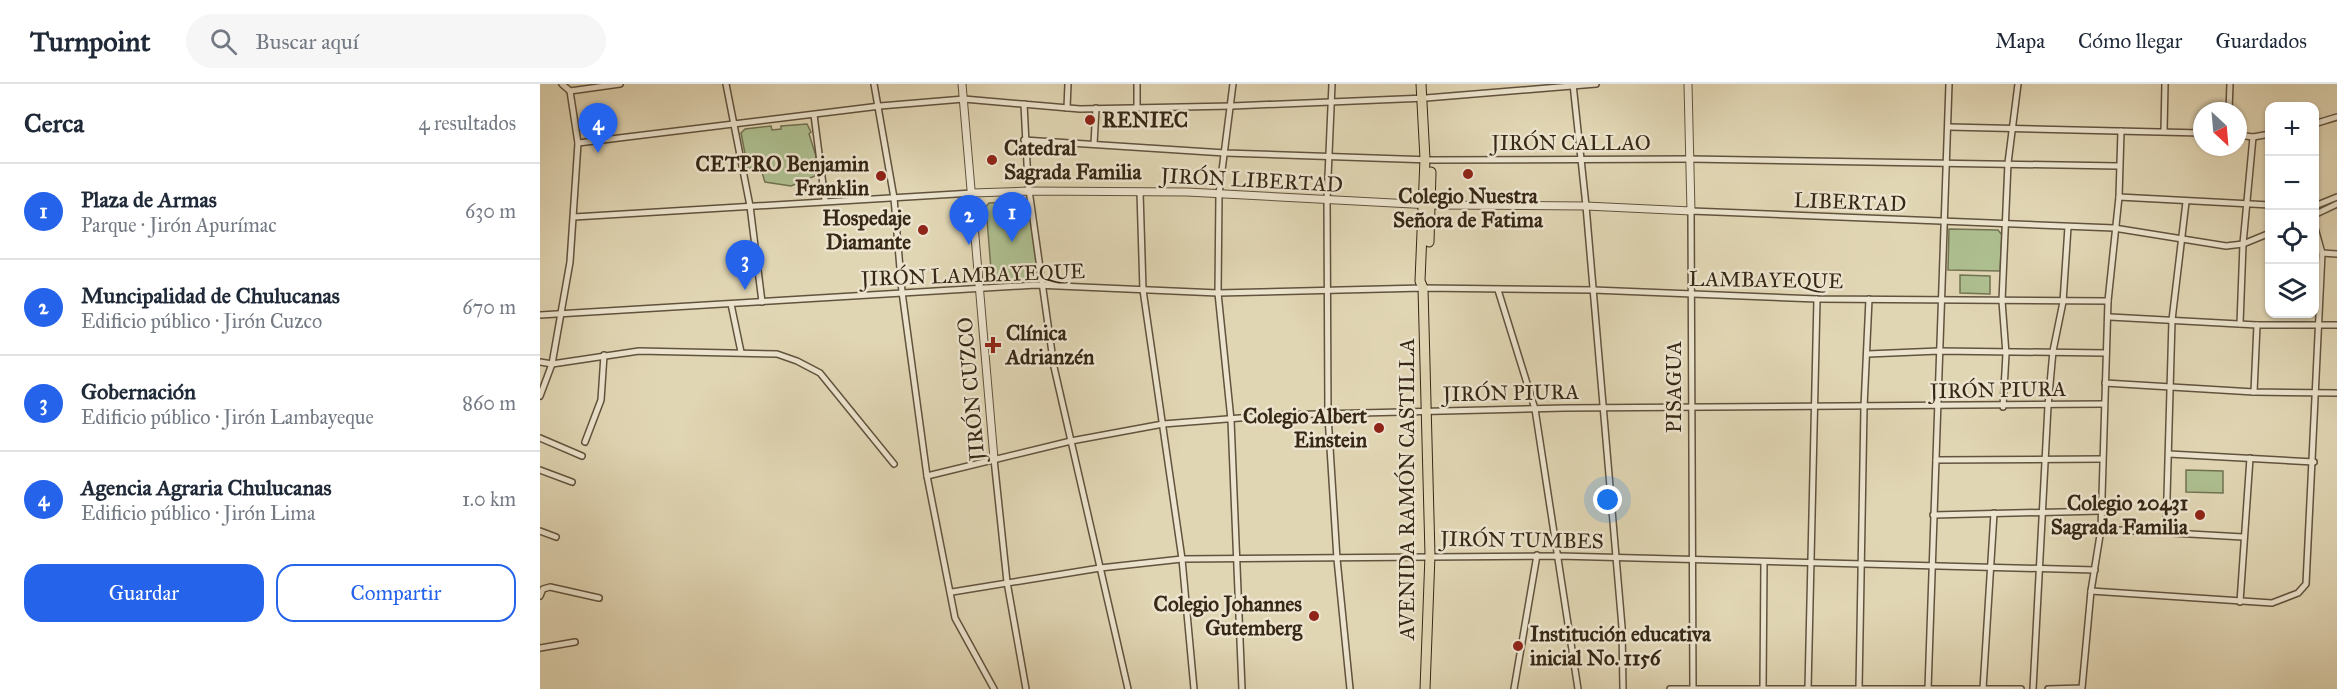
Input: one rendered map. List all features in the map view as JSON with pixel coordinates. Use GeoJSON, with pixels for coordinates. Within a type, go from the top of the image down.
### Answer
{"type":"FeatureCollection","features":[{"type":"Feature","properties":{"kind":"main road","name":"AVENIDA RAMÓN CASTILLA"},"geometry":{"type":"LineString","coordinates":[[1421,84],[1428,160],[1426,282],[1423,288],[1430,555],[1425,689]]}},
{"type":"Feature","properties":{"kind":"main road","name":"AVENIDA RAMÓN CASTILLA"},"geometry":{"type":"LineString","coordinates":[[1424,98],[1426,84]]}},
{"type":"Feature","properties":{"kind":"street"},"geometry":{"type":"LineString","coordinates":[[540,396],[552,364],[574,217],[578,143],[570,92],[562,84]]}},
{"type":"Feature","properties":{"kind":"street"},"geometry":{"type":"LineString","coordinates":[[570,92],[620,84]]}},
{"type":"Feature","properties":{"kind":"street"},"geometry":{"type":"LineString","coordinates":[[726,84],[750,206],[762,302]]}},
{"type":"Feature","properties":{"kind":"street"},"geometry":{"type":"LineString","coordinates":[[874,84],[880,106],[894,198],[902,292],[927,476],[956,618],[994,689]]}},
{"type":"Feature","properties":{"kind":"street","name":"JIRÓN CUZCO"},"geometry":{"type":"LineString","coordinates":[[962,84],[994,459],[1007,582],[1026,689]]}},
{"type":"Feature","properties":{"kind":"street"},"geometry":{"type":"LineString","coordinates":[[1067,108],[1068,84]]}},
{"type":"Feature","properties":{"kind":"street"},"geometry":{"type":"LineString","coordinates":[[1137,84],[1137,108]]}},
{"type":"Feature","properties":{"kind":"street"},"geometry":{"type":"LineString","coordinates":[[1233,84],[1219,194],[1218,293],[1231,420],[1242,689]]}},
{"type":"Feature","properties":{"kind":"street"},"geometry":{"type":"LineString","coordinates":[[1332,84],[1327,200],[1328,416],[1337,559],[1350,689]]}},
{"type":"Feature","properties":{"kind":"street"},"geometry":{"type":"LineString","coordinates":[[578,143],[814,116],[880,106],[964,99],[1067,108],[1232,106],[1424,98],[1596,84]]}},
{"type":"Feature","properties":{"kind":"street","name":"PISAGUA"},"geometry":{"type":"LineString","coordinates":[[1688,84],[1691,211],[1690,408],[1693,688]]}},
{"type":"Feature","properties":{"kind":"street"},"geometry":{"type":"LineString","coordinates":[[1928,688],[1949,84]]}},
{"type":"Feature","properties":{"kind":"street"},"geometry":{"type":"LineString","coordinates":[[2003,407],[2006,354],[2002,301],[2008,164],[2018,84]]}},
{"type":"Feature","properties":{"kind":"street"},"geometry":{"type":"LineString","coordinates":[[2164,131],[2165,84]]}},
{"type":"Feature","properties":{"kind":"street"},"geometry":{"type":"LineString","coordinates":[[2229,102],[2230,84]]}},
{"type":"Feature","properties":{"kind":"street"},"geometry":{"type":"LineString","coordinates":[[1573,85],[1582,161],[1622,627],[1623,689]]}},
{"type":"Feature","properties":{"kind":"street"},"geometry":{"type":"LineString","coordinates":[[1024,104],[1024,140],[1029,190],[1054,366],[1128,689]]}},
{"type":"Feature","properties":{"kind":"street"},"geometry":{"type":"LineString","coordinates":[[1094,144],[1096,108]]}},
{"type":"Feature","properties":{"kind":"street"},"geometry":{"type":"LineString","coordinates":[[814,116],[825,200]]}},
{"type":"Feature","properties":{"kind":"street"},"geometry":{"type":"LineString","coordinates":[[2319,122],[2337,117]]}},
{"type":"Feature","properties":{"kind":"street"},"geometry":{"type":"LineString","coordinates":[[1949,128],[2193,133]]}},
{"type":"Feature","properties":{"kind":"street"},"geometry":{"type":"LineString","coordinates":[[2048,689],[2082,688],[2091,591],[2101,530],[2103,404],[2110,317],[2108,301],[2119,197],[2118,166],[2121,131]]}},
{"type":"Feature","properties":{"kind":"street"},"geometry":{"type":"LineString","coordinates":[[2247,137],[2265,135]]}},
{"type":"Feature","properties":{"kind":"street"},"geometry":{"type":"LineString","coordinates":[[2240,324],[2243,244],[2253,138]]}},
{"type":"Feature","properties":{"kind":"street","name":"JIRÓN CALLAO"},"geometry":{"type":"LineString","coordinates":[[1024,140],[1225,153],[1428,160],[1690,159],[2118,166]]}},
{"type":"Feature","properties":{"kind":"street","name":"JIRÓN LIBERTAD"},"geometry":{"type":"LineString","coordinates":[[574,217],[825,200],[1029,190],[1219,194],[1428,204]]}},
{"type":"Feature","properties":{"kind":"street"},"geometry":{"type":"LineString","coordinates":[[1140,192],[1143,290],[1182,559],[1194,689]]}},
{"type":"Feature","properties":{"kind":"street"},"geometry":{"type":"LineString","coordinates":[[2119,197],[2265,205]]}},
{"type":"Feature","properties":{"kind":"street"},"geometry":{"type":"LineString","coordinates":[[2319,207],[2337,197]]}},
{"type":"Feature","properties":{"kind":"street"},"geometry":{"type":"LineString","coordinates":[[2166,532],[2172,320],[2180,237],[2186,202]]}},
{"type":"Feature","properties":{"kind":"street","name":"LIBERTAD"},"geometry":{"type":"LineString","coordinates":[[1428,204],[1586,206],[2114,228],[2226,246],[2243,244],[2265,235]]}},
{"type":"Feature","properties":{"kind":"street"},"geometry":{"type":"LineString","coordinates":[[2319,208],[2337,204]]}},
{"type":"Feature","properties":{"kind":"street"},"geometry":{"type":"LineString","coordinates":[[2033,689],[2047,459],[2048,406],[2053,351],[2063,302],[2068,227]]}},
{"type":"Feature","properties":{"kind":"street"},"geometry":{"type":"LineString","coordinates":[[2091,591],[2272,603],[2298,593],[2306,584],[2314,462],[2322,253],[2319,242]]}},
{"type":"Feature","properties":{"kind":"street"},"geometry":{"type":"LineString","coordinates":[[2322,253],[2337,254]]}},
{"type":"Feature","properties":{"kind":"street","name":"JIRÓN LAMBAYEQUE"},"geometry":{"type":"LineString","coordinates":[[540,315],[1042,285],[1218,293],[1423,288]]}},
{"type":"Feature","properties":{"kind":"street","name":"LAMBAYEQUE"},"geometry":{"type":"LineString","coordinates":[[1423,288],[1593,290],[1690,296],[1817,299],[2108,301]]}},
{"type":"Feature","properties":{"kind":"street"},"geometry":{"type":"LineString","coordinates":[[1498,290],[1535,408],[1578,689]]}},
{"type":"Feature","properties":{"kind":"street"},"geometry":{"type":"LineString","coordinates":[[1808,688],[1817,299]]}},
{"type":"Feature","properties":{"kind":"street"},"geometry":{"type":"LineString","coordinates":[[1859,688],[1864,407],[1869,299]]}},
{"type":"Feature","properties":{"kind":"street"},"geometry":{"type":"LineString","coordinates":[[731,304],[741,352]]}},
{"type":"Feature","properties":{"kind":"street"},"geometry":{"type":"LineString","coordinates":[[2110,317],[2257,325],[2337,325]]}},
{"type":"Feature","properties":{"kind":"street"},"geometry":{"type":"LineString","coordinates":[[2254,392],[2257,325]]}},
{"type":"Feature","properties":{"kind":"street"},"geometry":{"type":"LineString","coordinates":[[540,362],[552,364],[639,351],[777,354],[820,373],[894,464]]}},
{"type":"Feature","properties":{"kind":"street"},"geometry":{"type":"LineString","coordinates":[[1868,354],[1939,351],[2006,354],[2053,351],[2106,353]]}},
{"type":"Feature","properties":{"kind":"street"},"geometry":{"type":"LineString","coordinates":[[585,442],[601,400],[604,355]]}},
{"type":"Feature","properties":{"kind":"street"},"geometry":{"type":"LineString","coordinates":[[2104,383],[2254,392],[2337,393]]}},
{"type":"Feature","properties":{"kind":"street","name":"JIRÓN PIURA"},"geometry":{"type":"LineString","coordinates":[[927,476],[1071,441],[1163,424],[1278,415],[1328,416],[1535,408],[2003,407],[2103,404]]}},
{"type":"Feature","properties":{"kind":"street"},"geometry":{"type":"LineString","coordinates":[[540,438],[582,456]]}},
{"type":"Feature","properties":{"kind":"street"},"geometry":{"type":"LineString","coordinates":[[2169,454],[2314,462]]}},
{"type":"Feature","properties":{"kind":"street"},"geometry":{"type":"LineString","coordinates":[[2240,602],[2250,458]]}},
{"type":"Feature","properties":{"kind":"street"},"geometry":{"type":"LineString","coordinates":[[1936,460],[2102,459]]}},
{"type":"Feature","properties":{"kind":"street"},"geometry":{"type":"LineString","coordinates":[[540,470],[572,482]]}},
{"type":"Feature","properties":{"kind":"street"},"geometry":{"type":"LineString","coordinates":[[1934,515],[2100,511]]}},
{"type":"Feature","properties":{"kind":"street"},"geometry":{"type":"LineString","coordinates":[[1983,688],[1994,513]]}},
{"type":"Feature","properties":{"kind":"street"},"geometry":{"type":"LineString","coordinates":[[2101,530],[2243,537]]}},
{"type":"Feature","properties":{"kind":"street"},"geometry":{"type":"LineString","coordinates":[[540,531],[556,537]]}},
{"type":"Feature","properties":{"kind":"street"},"geometry":{"type":"LineString","coordinates":[[1514,689],[1537,555]]}},
{"type":"Feature","properties":{"kind":"street","name":"JIRÓN TUMBES"},"geometry":{"type":"LineString","coordinates":[[952,592],[1100,568],[1182,559],[1559,555],[2094,570]]}},
{"type":"Feature","properties":{"kind":"street"},"geometry":{"type":"LineString","coordinates":[[1763,688],[1764,562]]}},
{"type":"Feature","properties":{"kind":"street"},"geometry":{"type":"LineString","coordinates":[[540,596],[543,586],[599,598]]}},
{"type":"Feature","properties":{"kind":"street"},"geometry":{"type":"LineString","coordinates":[[540,648],[575,642]]}},
{"type":"Feature","properties":{"kind":"street"},"geometry":{"type":"LineString","coordinates":[[1670,689],[2021,689]]}},
{"type":"Feature","properties":{"kind":"green space"},"geometry":{"type":"Polygon","coordinates":[[[807,124],[816,156],[815,176],[791,186],[765,182],[760,166],[748,169],[741,133],[745,129],[771,126],[772,130],[781,129],[781,126],[807,124]]]}},
{"type":"Feature","properties":{"kind":"green space"},"geometry":{"type":"Polygon","coordinates":[[[1029,201],[1040,278],[992,282],[986,207],[989,203],[1029,201]]]}},
{"type":"Feature","properties":{"kind":"green space"},"geometry":{"type":"Polygon","coordinates":[[[1949,229],[1998,230],[2002,235],[2000,271],[1948,270],[1949,229]]]}},
{"type":"Feature","properties":{"kind":"green space"},"geometry":{"type":"Polygon","coordinates":[[[1960,275],[1990,276],[1990,294],[1960,293],[1960,275]]]}},
{"type":"Feature","properties":{"kind":"green space"},"geometry":{"type":"Polygon","coordinates":[[[2186,470],[2223,471],[2223,493],[2186,492],[2186,470]]]}},
{"type":"Feature","properties":{"kind":"place","name":"RENIEC"},"geometry":{"type":"Point","coordinates":[1090,120]}},
{"type":"Feature","properties":{"kind":"place","name":"Agencia Agraria Chulucanas"},"geometry":{"type":"Point","coordinates":[598,153]}},
{"type":"Feature","properties":{"kind":"place","name":"Catedral Sagrada Familia"},"geometry":{"type":"Point","coordinates":[992,160]}},
{"type":"Feature","properties":{"kind":"place","name":"Colegio Nuestra Señora de Fatima"},"geometry":{"type":"Point","coordinates":[1468,174]}},
{"type":"Feature","properties":{"kind":"place","name":"CETPRO Benjamin Franklin"},"geometry":{"type":"Point","coordinates":[881,176]}},
{"type":"Feature","properties":{"kind":"place","name":"Hospedaje Diamante"},"geometry":{"type":"Point","coordinates":[923,230]}},
{"type":"Feature","properties":{"kind":"place","name":"Plaza de Armas"},"geometry":{"type":"Point","coordinates":[1012,242]}},
{"type":"Feature","properties":{"kind":"place","name":"Muncipalidad de Chulucanas"},"geometry":{"type":"Point","coordinates":[969,245]}},
{"type":"Feature","properties":{"kind":"place","name":"Gobernación"},"geometry":{"type":"Point","coordinates":[745,290]}},
{"type":"Feature","properties":{"kind":"place","name":"Clínica Adrianzén"},"geometry":{"type":"Point","coordinates":[993,345]}},
{"type":"Feature","properties":{"kind":"place","name":"Colegio Albert Einstein"},"geometry":{"type":"Point","coordinates":[1379,428]}},
{"type":"Feature","properties":{"kind":"place","name":"Colegio 20431 Sagrada Familia"},"geometry":{"type":"Point","coordinates":[2200,515]}},
{"type":"Feature","properties":{"kind":"place","name":"Colegio Johannes Gutemberg"},"geometry":{"type":"Point","coordinates":[1314,616]}},
{"type":"Feature","properties":{"kind":"place","name":"Institución educativa inicial No. 1156"},"geometry":{"type":"Point","coordinates":[1518,646]}}]}
